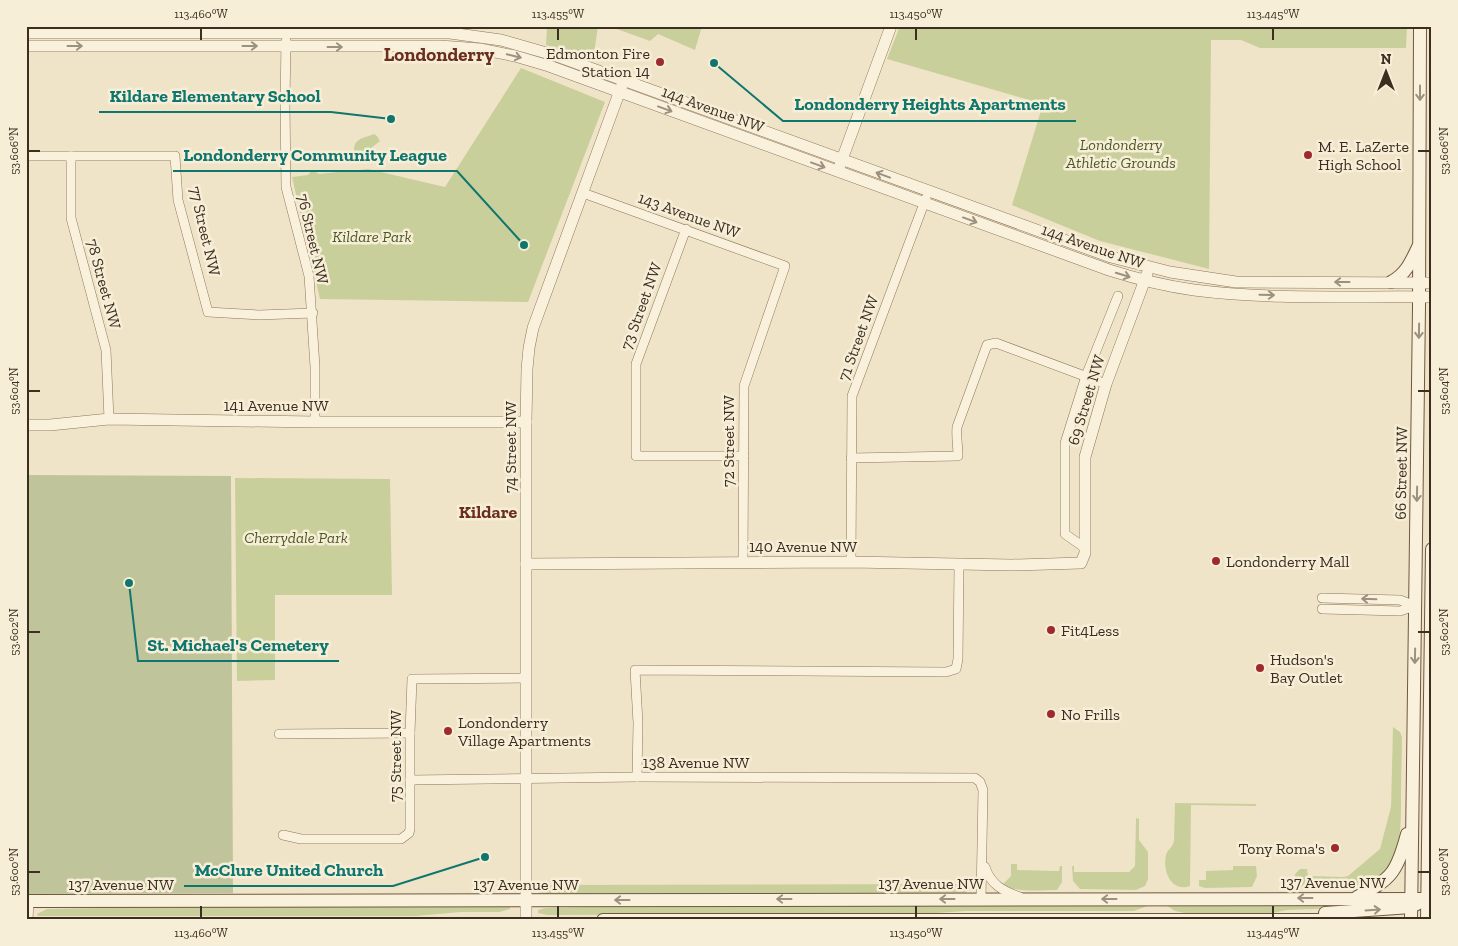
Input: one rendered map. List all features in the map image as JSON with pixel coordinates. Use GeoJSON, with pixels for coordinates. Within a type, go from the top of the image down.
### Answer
{"type":"FeatureCollection","features":[{"type":"Feature","properties":{"kind":"main road","name":"66 Street NW"},"geometry":{"type":"LineString","coordinates":[[1411,912],[1415,606],[1426,297],[1426,283],[1420,242],[1420,26]]}},
{"type":"Feature","properties":{"kind":"main road"},"geometry":{"type":"LineString","coordinates":[[1391,282],[1406,271],[1420,242]]}},
{"type":"Feature","properties":{"kind":"main road"},"geometry":{"type":"LineString","coordinates":[[1273,920],[1311,914],[1411,912],[1429,908],[1428,838],[1432,549]]}},
{"type":"Feature","properties":{"kind":"main road"},"geometry":{"type":"LineString","coordinates":[[1354,898],[1381,884],[1391,875],[1404,848],[1412,815]]}},
{"type":"Feature","properties":{"kind":"main road"},"geometry":{"type":"LineString","coordinates":[[1428,838],[1432,852]]}},
{"type":"Feature","properties":{"kind":"main road","name":"137 Avenue NW"},"geometry":{"type":"LineString","coordinates":[[27,901],[1354,898],[1411,912],[1429,908]]}},
{"type":"Feature","properties":{"kind":"main road"},"geometry":{"type":"LineString","coordinates":[[603,920],[1336,920]]}},
{"type":"Feature","properties":{"kind":"street"},"geometry":{"type":"LineString","coordinates":[[838,172],[891,26]]}},
{"type":"Feature","properties":{"kind":"street"},"geometry":{"type":"LineString","coordinates":[[179,30],[179,46]]}},
{"type":"Feature","properties":{"kind":"street","name":"144 Avenue NW"},"geometry":{"type":"LineString","coordinates":[[26,33],[179,30],[287,34],[450,33],[501,40],[530,47],[624,80],[1111,257],[1149,267],[1236,282],[1426,283]]}},
{"type":"Feature","properties":{"kind":"street","name":"76 Street NW"},"geometry":{"type":"LineString","coordinates":[[287,34],[285,102],[286,187],[309,276],[315,367],[315,422]]}},
{"type":"Feature","properties":{"kind":"street","name":"144 Avenue NW"},"geometry":{"type":"LineString","coordinates":[[26,46],[440,46],[480,49],[549,66],[1109,270],[1144,281],[1194,290],[1236,294],[1426,297]]}},
{"type":"Feature","properties":{"kind":"street","name":"74 Street NW"},"geometry":{"type":"LineString","coordinates":[[526,920],[526,422],[529,348],[533,328],[624,80]]}},
{"type":"Feature","properties":{"kind":"street"},"geometry":{"type":"LineString","coordinates":[[26,156],[71,156]]}},
{"type":"Feature","properties":{"kind":"street","name":"77 Street NW"},"geometry":{"type":"LineString","coordinates":[[71,156],[175,156],[178,200],[208,312],[259,315],[312,313]]}},
{"type":"Feature","properties":{"kind":"street","name":"78 Street NW"},"geometry":{"type":"LineString","coordinates":[[71,156],[71,218],[106,350],[109,419]]}},
{"type":"Feature","properties":{"kind":"street","name":"71 Street NW"},"geometry":{"type":"LineString","coordinates":[[851,562],[852,396],[928,192]]}},
{"type":"Feature","properties":{"kind":"street","name":"143 Avenue NW"},"geometry":{"type":"LineString","coordinates":[[583,193],[785,266]]}},
{"type":"Feature","properties":{"kind":"street","name":"73 Street NW"},"geometry":{"type":"LineString","coordinates":[[686,229],[636,364],[636,456],[744,456]]}},
{"type":"Feature","properties":{"kind":"street","name":"72 Street NW"},"geometry":{"type":"LineString","coordinates":[[743,563],[744,386],[785,266]]}},
{"type":"Feature","properties":{"kind":"street","name":"69 Street NW"},"geometry":{"type":"LineString","coordinates":[[1081,564],[1086,552],[1085,457],[1106,384],[1149,267]]}},
{"type":"Feature","properties":{"kind":"street","name":"69 Street NW"},"geometry":{"type":"LineString","coordinates":[[1085,548],[1065,534],[1065,443],[1086,376],[1118,296]]}},
{"type":"Feature","properties":{"kind":"street"},"geometry":{"type":"LineString","coordinates":[[851,458],[958,456],[957,426],[987,345],[996,343],[1106,384]]}},
{"type":"Feature","properties":{"kind":"street","name":"141 Avenue NW"},"geometry":{"type":"LineString","coordinates":[[26,425],[50,425],[109,419],[315,422],[526,422]]}},
{"type":"Feature","properties":{"kind":"street","name":"140 Avenue NW"},"geometry":{"type":"LineString","coordinates":[[526,564],[851,562],[1081,564]]}},
{"type":"Feature","properties":{"kind":"street"},"geometry":{"type":"LineString","coordinates":[[637,777],[638,723],[635,670],[946,672],[956,669],[958,659],[959,564]]}},
{"type":"Feature","properties":{"kind":"street"},"geometry":{"type":"LineString","coordinates":[[1322,598],[1400,600],[1415,606]]}},
{"type":"Feature","properties":{"kind":"street"},"geometry":{"type":"LineString","coordinates":[[1322,609],[1400,611],[1415,606],[1431,606]]}},
{"type":"Feature","properties":{"kind":"street","name":"75 Street NW"},"geometry":{"type":"LineString","coordinates":[[283,835],[301,839],[401,839],[409,833],[412,679],[526,678]]}},
{"type":"Feature","properties":{"kind":"street"},"geometry":{"type":"LineString","coordinates":[[279,734],[410,733]]}},
{"type":"Feature","properties":{"kind":"street","name":"138 Avenue NW"},"geometry":{"type":"LineString","coordinates":[[410,780],[637,777],[975,778],[980,782],[983,790],[983,860]]}},
{"type":"Feature","properties":{"kind":"street"},"geometry":{"type":"LineString","coordinates":[[981,899],[983,860]]}},
{"type":"Feature","properties":{"kind":"street","name":"137 Avenue NW"},"geometry":{"type":"LineString","coordinates":[[983,860],[988,876],[998,888],[1025,899]]}},
{"type":"Feature","properties":{"kind":"street"},"geometry":{"type":"LineString","coordinates":[[27,901],[28,920]]}},
{"type":"Feature","properties":{"kind":"green space"},"geometry":{"type":"Polygon","coordinates":[[[547,26],[598,26],[593,61],[546,45],[547,26]]]}},
{"type":"Feature","properties":{"kind":"green space"},"geometry":{"type":"Polygon","coordinates":[[[604,26],[702,26],[695,50],[658,34],[650,41],[604,26]]]}},
{"type":"Feature","properties":{"kind":"green space","name":"Londonderry Athletic Grounds"},"geometry":{"type":"Polygon","coordinates":[[[900,26],[1407,26],[1406,48],[1260,48],[1241,40],[1211,40],[1209,269],[1100,241],[1012,205],[1043,104],[887,59],[900,26]]]}},
{"type":"Feature","properties":{"kind":"green space","name":"Kildare Park"},"geometry":{"type":"Polygon","coordinates":[[[521,68],[605,102],[528,302],[320,299],[292,177],[308,175],[312,170],[319,174],[368,169],[445,187],[521,68]]]}},
{"type":"Feature","properties":{"kind":"green space"},"geometry":{"type":"Polygon","coordinates":[[[374,134],[380,141],[371,148],[366,149],[362,154],[357,154],[354,150],[356,143],[374,134]]]}},
{"type":"Feature","properties":{"kind":"green space"},"geometry":{"type":"Polygon","coordinates":[[[26,475],[231,476],[233,893],[26,894],[26,475]]]}},
{"type":"Feature","properties":{"kind":"green space","name":"Cherrydale Park"},"geometry":{"type":"Polygon","coordinates":[[[235,478],[390,479],[392,595],[275,595],[275,680],[237,681],[235,478]]]}},
{"type":"Feature","properties":{"kind":"green space"},"geometry":{"type":"Polygon","coordinates":[[[1393,727],[1400,732],[1402,737],[1401,825],[1396,852],[1391,864],[1382,875],[1371,883],[1355,888],[1295,887],[1295,874],[1300,869],[1307,869],[1308,876],[1348,876],[1380,849],[1391,807],[1393,727]]]}},
{"type":"Feature","properties":{"kind":"green space"},"geometry":{"type":"Polygon","coordinates":[[[1175,803],[1256,804],[1256,806],[1191,805],[1190,886],[1184,887],[1178,886],[1170,879],[1167,874],[1165,861],[1166,855],[1174,841],[1175,803]]]}},
{"type":"Feature","properties":{"kind":"green space"},"geometry":{"type":"Polygon","coordinates":[[[1136,818],[1139,819],[1139,840],[1148,852],[1148,879],[1145,886],[1136,890],[1080,889],[1073,881],[1072,866],[1074,866],[1074,872],[1129,872],[1135,866],[1136,818]]]}},
{"type":"Feature","properties":{"kind":"green space"},"geometry":{"type":"Polygon","coordinates":[[[1011,864],[1017,864],[1017,870],[1059,871],[1060,866],[1062,866],[1062,882],[1057,890],[1009,888],[1002,885],[1011,876],[1011,864]]]}},
{"type":"Feature","properties":{"kind":"green space"},"geometry":{"type":"Polygon","coordinates":[[[1233,866],[1256,866],[1257,876],[1252,887],[1205,888],[1199,886],[1199,880],[1206,880],[1206,871],[1233,870],[1233,866]]]}},
{"type":"Feature","properties":{"kind":"green space"},"geometry":{"type":"Polygon","coordinates":[[[544,885],[968,885],[967,892],[963,894],[545,895],[538,893],[538,886],[544,885]]]}},
{"type":"Feature","properties":{"kind":"green space"},"geometry":{"type":"Polygon","coordinates":[[[1168,903],[1399,906],[1287,910],[1267,914],[1189,914],[1175,911],[1166,905],[1168,903]]]}},
{"type":"Feature","properties":{"kind":"green space"},"geometry":{"type":"Polygon","coordinates":[[[623,904],[1147,906],[1134,911],[966,911],[921,914],[547,915],[538,913],[538,910],[545,908],[623,904]]]}},
{"type":"Feature","properties":{"kind":"green space"},"geometry":{"type":"Polygon","coordinates":[[[148,905],[510,906],[510,909],[500,912],[461,912],[416,916],[38,916],[37,914],[47,909],[148,905]]]}},
{"type":"Feature","properties":{"kind":"place","name":"Edmonton Fire Station 14"},"geometry":{"type":"Point","coordinates":[660,62]}},
{"type":"Feature","properties":{"kind":"place","name":"Londonderry Heights Apartments"},"geometry":{"type":"Point","coordinates":[714,63]}},
{"type":"Feature","properties":{"kind":"place","name":"Kildare Elementary School"},"geometry":{"type":"Point","coordinates":[391,119]}},
{"type":"Feature","properties":{"kind":"place","name":"M. E. LaZerte High School"},"geometry":{"type":"Point","coordinates":[1308,155]}},
{"type":"Feature","properties":{"kind":"place","name":"Londonderry Community League"},"geometry":{"type":"Point","coordinates":[524,245]}},
{"type":"Feature","properties":{"kind":"place","name":"Londonderry Mall"},"geometry":{"type":"Point","coordinates":[1216,561]}},
{"type":"Feature","properties":{"kind":"place","name":"St. Michael's Cemetery"},"geometry":{"type":"Point","coordinates":[129,583]}},
{"type":"Feature","properties":{"kind":"place","name":"Fit4Less"},"geometry":{"type":"Point","coordinates":[1051,630]}},
{"type":"Feature","properties":{"kind":"place","name":"Hudson's Bay Outlet"},"geometry":{"type":"Point","coordinates":[1260,668]}},
{"type":"Feature","properties":{"kind":"place","name":"No Frills"},"geometry":{"type":"Point","coordinates":[1051,714]}},
{"type":"Feature","properties":{"kind":"place","name":"Londonderry Village Apartments"},"geometry":{"type":"Point","coordinates":[448,731]}},
{"type":"Feature","properties":{"kind":"place","name":"Tony Roma's"},"geometry":{"type":"Point","coordinates":[1335,848]}},
{"type":"Feature","properties":{"kind":"place","name":"McClure United Church"},"geometry":{"type":"Point","coordinates":[485,857]}},
{"type":"Feature","properties":{"kind":"district","name":"Londonderry"},"geometry":{"type":"Point","coordinates":[439,54]}},
{"type":"Feature","properties":{"kind":"district","name":"Kildare"},"geometry":{"type":"Point","coordinates":[488,512]}}]}
